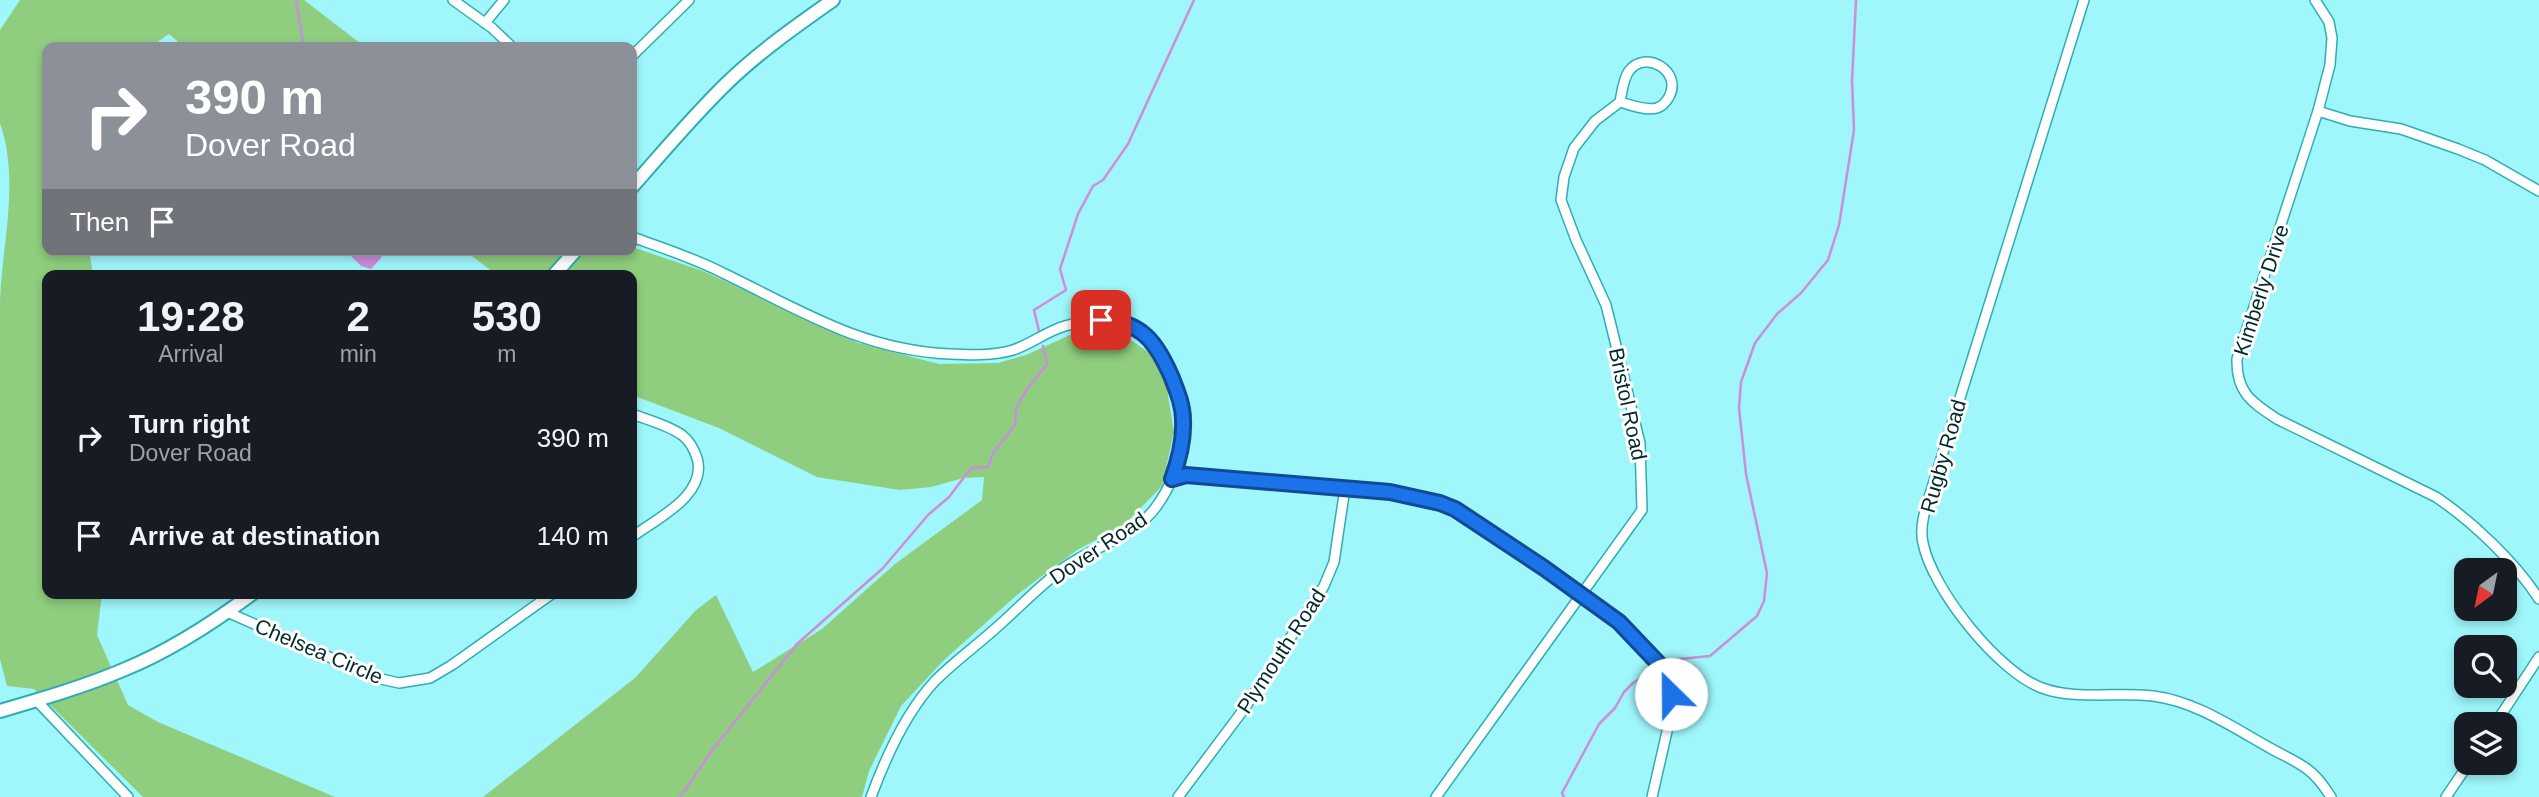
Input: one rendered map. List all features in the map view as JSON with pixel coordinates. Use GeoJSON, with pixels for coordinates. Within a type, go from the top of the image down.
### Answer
{"type":"FeatureCollection","features":[{"type":"Feature","properties":{"kind":"main road"},"geometry":{"type":"LineString","coordinates":[[637,181],[728,82],[833,0]]}},
{"type":"Feature","properties":{"kind":"main road"},"geometry":{"type":"LineString","coordinates":[[558,270],[571,256]]}},
{"type":"Feature","properties":{"kind":"main road"},"geometry":{"type":"LineString","coordinates":[[0,711],[126,670],[189,636],[245,599]]}},
{"type":"Feature","properties":{"kind":"street"},"geometry":{"type":"LineString","coordinates":[[453,0],[507,42]]}},
{"type":"Feature","properties":{"kind":"street"},"geometry":{"type":"LineString","coordinates":[[485,23],[504,0]]}},
{"type":"Feature","properties":{"kind":"street"},"geometry":{"type":"LineString","coordinates":[[637,51],[689,0]]}},
{"type":"Feature","properties":{"kind":"street","name":"Rugby Road"},"geometry":{"type":"LineString","coordinates":[[2084,0],[1931,491],[1922,534],[1927,560],[1944,595],[1959,614],[2010,668],[2033,684],[2053,691],[2151,696],[2179,702],[2234,728],[2299,764],[2316,776],[2331,797]]}},
{"type":"Feature","properties":{"kind":"street","name":"Kimberly Drive"},"geometry":{"type":"LineString","coordinates":[[2315,0],[2329,22],[2332,38],[2330,65],[2318,111],[2237,359],[2239,383],[2257,406],[2277,419],[2436,497],[2455,510],[2516,571],[2539,600]]}},
{"type":"Feature","properties":{"kind":"street"},"geometry":{"type":"LineString","coordinates":[[1648,61],[1658,65],[1673,81],[1671,93],[1664,104],[1655,109],[1620,102],[1625,78],[1630,69],[1638,63],[1648,61]]}},
{"type":"Feature","properties":{"kind":"street","name":"Bristol Road"},"geometry":{"type":"LineString","coordinates":[[1436,797],[1642,510],[1640,443],[1606,305],[1561,200],[1564,177],[1574,148],[1595,121],[1620,102]]}},
{"type":"Feature","properties":{"kind":"street"},"geometry":{"type":"LineString","coordinates":[[2318,111],[2350,121],[2401,129],[2458,149],[2485,160],[2539,191]]}},
{"type":"Feature","properties":{"kind":"street","name":"Dover Road"},"geometry":{"type":"LineString","coordinates":[[637,239],[701,262],[803,315],[877,342],[961,355],[997,354],[1021,347],[1064,326],[1101,320],[1126,323],[1137,329],[1156,345],[1171,376],[1181,403],[1183,434],[1177,466],[1155,508],[1143,522],[1087,553],[1046,582],[934,682],[918,703],[889,752],[871,797]]}},
{"type":"Feature","properties":{"kind":"street"},"geometry":{"type":"LineString","coordinates":[[637,416],[669,428],[688,440],[696,455],[699,472],[687,496],[637,533]]}},
{"type":"Feature","properties":{"kind":"street"},"geometry":{"type":"LineString","coordinates":[[1172,479],[1186,475],[1390,492],[1455,509],[1583,595],[1619,622],[1650,652],[1665,676],[1672,701],[1670,727],[1653,797]]}},
{"type":"Feature","properties":{"kind":"street","name":"Plymouth Road"},"geometry":{"type":"LineString","coordinates":[[1178,797],[1244,709],[1324,586],[1334,562],[1345,488]]}},
{"type":"Feature","properties":{"kind":"street","name":"Chelsea Circle"},"geometry":{"type":"LineString","coordinates":[[227,612],[377,678],[410,683],[430,678],[452,665],[545,599]]}},
{"type":"Feature","properties":{"kind":"street"},"geometry":{"type":"LineString","coordinates":[[2503,712],[2539,657]]}},
{"type":"Feature","properties":{"kind":"street"},"geometry":{"type":"LineString","coordinates":[[36,700],[128,797]]}},
{"type":"Feature","properties":{"kind":"street"},"geometry":{"type":"LineString","coordinates":[[2446,797],[2461,775]]}},
{"type":"Feature","properties":{"kind":"green space"},"geometry":{"type":"Polygon","coordinates":[[[20,0],[304,0],[359,42],[178,42],[169,34],[157,42],[42,42],[42,256],[90,256],[92,270],[42,270],[42,599],[101,599],[97,635],[128,705],[158,722],[335,797],[143,797],[34,689],[7,686],[0,659],[0,302],[9,167],[0,123],[0,30],[20,0]]]}},
{"type":"Feature","properties":{"kind":"green space"},"geometry":{"type":"Polygon","coordinates":[[[637,249],[703,271],[858,343],[939,364],[998,363],[1026,355],[1072,334],[1115,329],[1151,354],[1166,383],[1174,432],[1162,486],[1124,525],[1077,550],[1018,594],[944,660],[901,706],[869,771],[862,797],[483,797],[635,678],[696,610],[716,595],[753,672],[822,629],[895,564],[982,500],[984,477],[963,478],[931,487],[900,490],[817,477],[719,428],[637,397],[637,270],[490,270],[472,256],[637,256],[637,249]]]}},
{"type":"Feature","properties":{"kind":"shaded area"},"geometry":{"type":"Polygon","coordinates":[[[351,256],[381,256],[371,269],[361,266],[351,256]]]}},
{"type":"Feature","properties":{"kind":"waterway"},"geometry":{"type":"LineString","coordinates":[[296,0],[303,42]]}},
{"type":"Feature","properties":{"kind":"waterway"},"geometry":{"type":"LineString","coordinates":[[1039,331],[1034,310],[1066,290],[1060,269],[1078,214],[1093,186],[1103,180],[1128,144],[1194,0]]}},
{"type":"Feature","properties":{"kind":"waterway"},"geometry":{"type":"LineString","coordinates":[[1669,660],[1710,656],[1757,616],[1764,601],[1767,573],[1746,474],[1739,408],[1741,382],[1755,343],[1777,314],[1801,293],[1828,260],[1839,225],[1854,130],[1852,81],[1856,0]]}},
{"type":"Feature","properties":{"kind":"waterway"},"geometry":{"type":"LineString","coordinates":[[680,797],[713,749],[797,644],[883,568],[928,515],[949,497],[971,468],[988,467],[993,453],[1015,425],[1016,408],[1047,364],[1043,346]]}},
{"type":"Feature","properties":{"kind":"waterway"},"geometry":{"type":"LineString","coordinates":[[1564,797],[1562,793],[1599,724],[1615,708],[1624,692],[1648,674]]}},
{"type":"Feature","properties":{"kind":"route"},"geometry":{"type":"LineString","coordinates":[[1101,320],[1126,323],[1137,329],[1156,345],[1161,354],[1181,403],[1183,418],[1181,450],[1172,479],[1186,475],[1390,492],[1455,509],[1619,622],[1658,663],[1671,694]]}}]}
